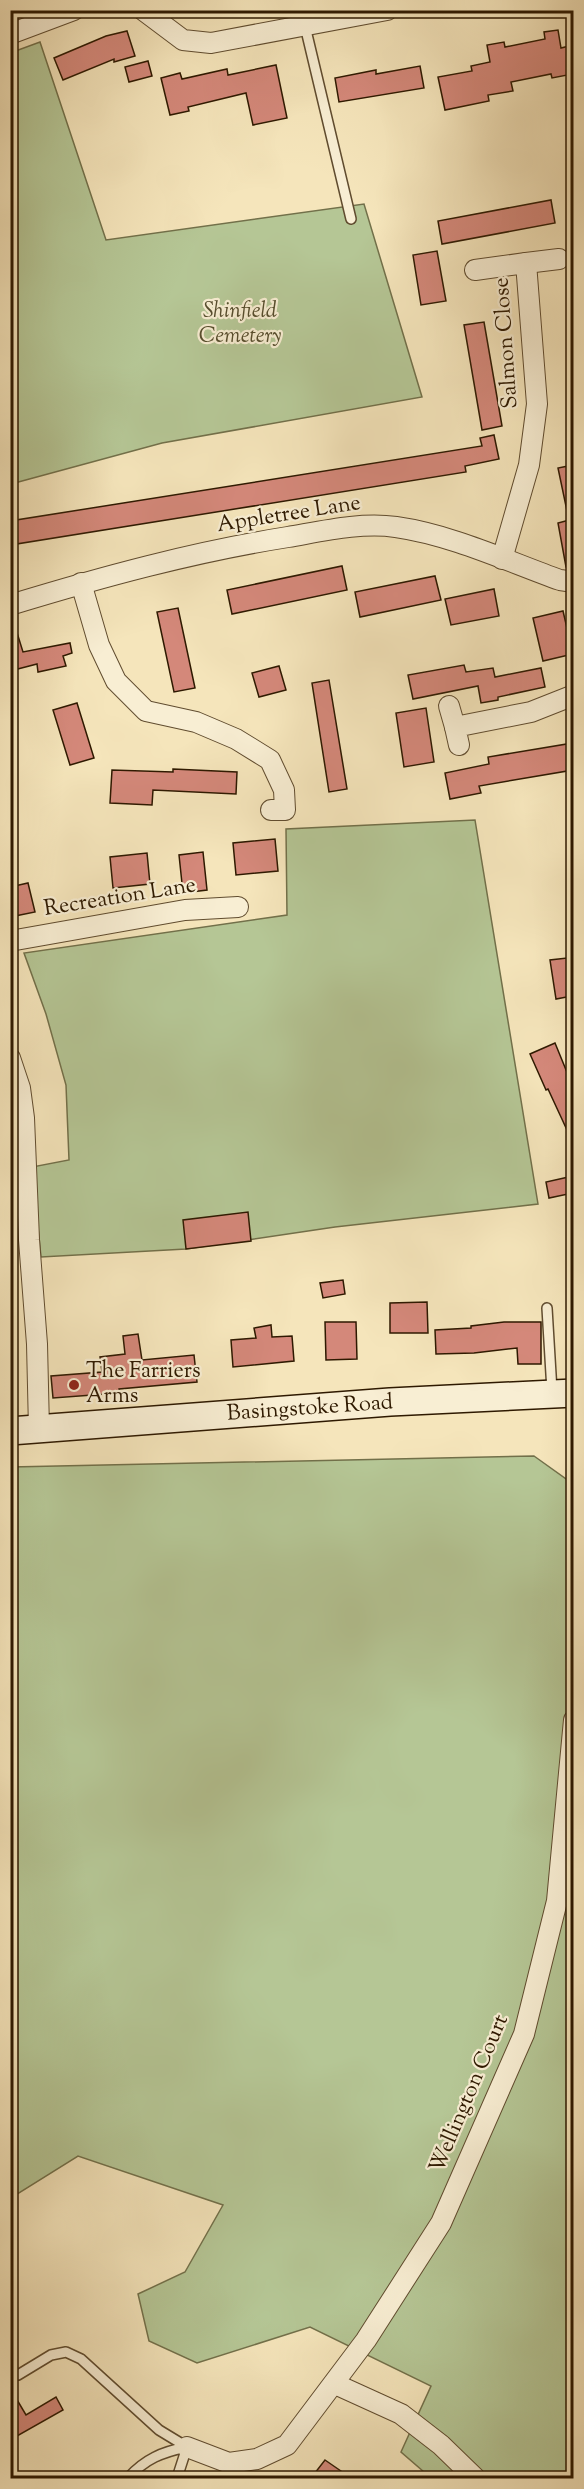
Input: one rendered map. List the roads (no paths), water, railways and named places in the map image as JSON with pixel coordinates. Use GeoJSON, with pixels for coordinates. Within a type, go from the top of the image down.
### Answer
{"type":"FeatureCollection","features":[{"type":"Feature","properties":{"kind":"street"},"geometry":{"type":"LineString","coordinates":[[10,34],[74,10]]}},
{"type":"Feature","properties":{"kind":"street"},"geometry":{"type":"LineString","coordinates":[[142,10],[172,33],[193,43],[211,43],[387,10]]}},
{"type":"Feature","properties":{"kind":"street","name":"Salmon Close"},"geometry":{"type":"LineString","coordinates":[[475,270],[559,259]]}},
{"type":"Feature","properties":{"kind":"street","name":"Salmon Close"},"geometry":{"type":"LineString","coordinates":[[502,559],[529,465],[537,404],[526,263]]}},
{"type":"Feature","properties":{"kind":"street","name":"Appletree Lane"},"geometry":{"type":"LineString","coordinates":[[10,605],[81,583],[187,555],[358,527],[395,527],[414,530],[573,582]]}},
{"type":"Feature","properties":{"kind":"street"},"geometry":{"type":"LineString","coordinates":[[81,583],[99,645],[116,681],[146,711],[196,722],[236,739],[270,760],[284,790],[284,811]]}},
{"type":"Feature","properties":{"kind":"street"},"geometry":{"type":"LineString","coordinates":[[449,706],[457,736],[531,712],[573,695]]}},
{"type":"Feature","properties":{"kind":"street","name":"Recreation Lane"},"geometry":{"type":"LineString","coordinates":[[10,941],[186,910],[238,907]]}},
{"type":"Feature","properties":{"kind":"street"},"geometry":{"type":"LineString","coordinates":[[10,1058],[20,1088],[24,1118],[29,1240],[37,1344],[39,1429]]}},
{"type":"Feature","properties":{"kind":"street","name":"Basingstoke Road"},"geometry":{"type":"LineString","coordinates":[[10,1431],[390,1402],[563,1393]]}},
{"type":"Feature","properties":{"kind":"street","name":"Wellington Court"},"geometry":{"type":"LineString","coordinates":[[187,2447],[229,2463],[257,2459],[287,2445],[335,2384],[441,2223],[524,2034],[557,1901],[573,1720]]}},
{"type":"Feature","properties":{"kind":"street"},"geometry":{"type":"LineString","coordinates":[[335,2384],[401,2414],[441,2445],[475,2478]]}},
{"type":"Feature","properties":{"kind":"lane"},"geometry":{"type":"LineString","coordinates":[[305,26],[351,219]]}},
{"type":"Feature","properties":{"kind":"lane"},"geometry":{"type":"LineString","coordinates":[[548,1308],[563,1393]]}},
{"type":"Feature","properties":{"kind":"lane"},"geometry":{"type":"LineString","coordinates":[[18,2375],[51,2355],[66,2352],[81,2359],[159,2430],[187,2447]]}},
{"type":"Feature","properties":{"kind":"lane"},"geometry":{"type":"LineString","coordinates":[[128,2478],[136,2469],[163,2452],[187,2447]]}},
{"type":"Feature","properties":{"kind":"lane"},"geometry":{"type":"LineString","coordinates":[[177,2478],[187,2447]]}},
{"type":"Feature","properties":{"kind":"place","name":"The Farriers Arms"},"geometry":{"type":"Point","coordinates":[74,1385]}},
{"type":"Feature","properties":{"kind":"park label","name":"Shinfield Cemetery"},"geometry":{"type":"Point","coordinates":[240,324]}}]}
